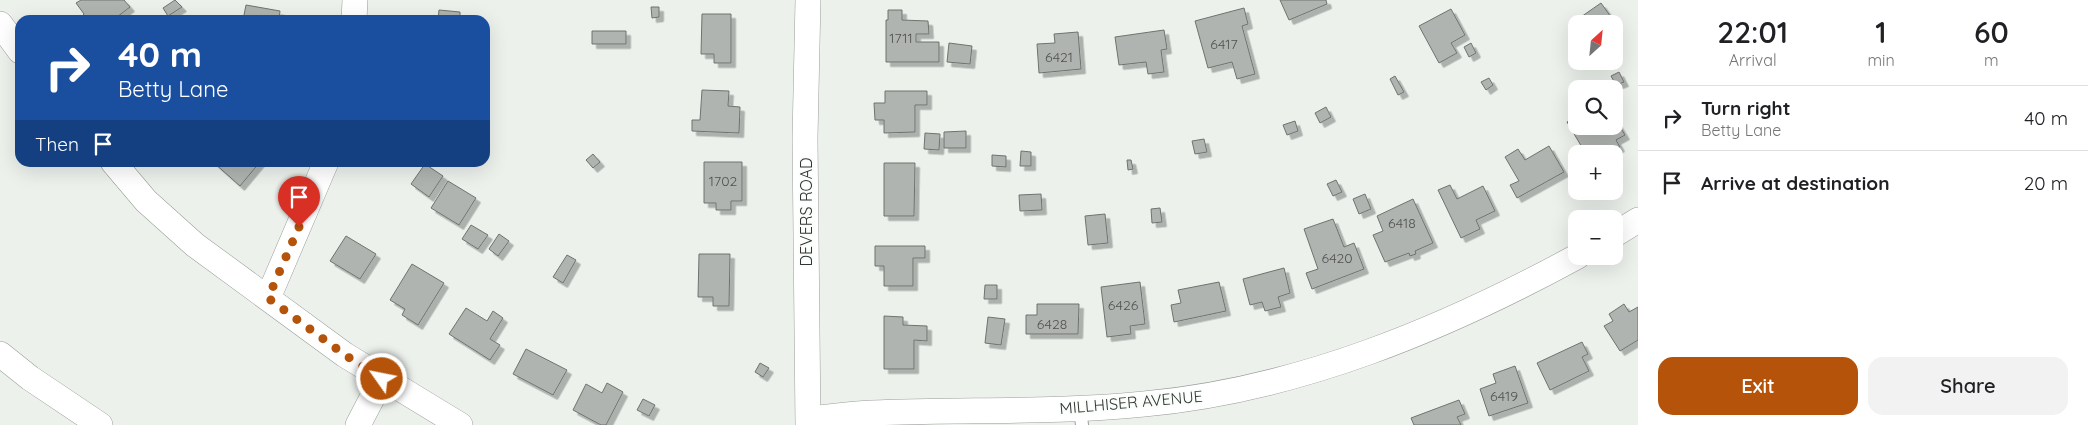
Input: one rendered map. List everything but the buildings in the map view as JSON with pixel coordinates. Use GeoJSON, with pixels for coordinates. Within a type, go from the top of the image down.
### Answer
{"type":"FeatureCollection","features":[{"type":"Feature","properties":{"kind":"street"},"geometry":{"type":"LineString","coordinates":[[354,15],[355,0]]}},
{"type":"Feature","properties":{"kind":"street","name":"DEVERS ROAD"},"geometry":{"type":"LineString","coordinates":[[808,0],[805,138],[808,422]]}},
{"type":"Feature","properties":{"kind":"street"},"geometry":{"type":"LineString","coordinates":[[0,24],[15,44]]}},
{"type":"Feature","properties":{"kind":"street"},"geometry":{"type":"LineString","coordinates":[[117,167],[146,201],[195,245],[345,355],[460,425]]}},
{"type":"Feature","properties":{"kind":"street"},"geometry":{"type":"LineString","coordinates":[[268,298],[324,167]]}},
{"type":"Feature","properties":{"kind":"street"},"geometry":{"type":"LineString","coordinates":[[1623,229],[1638,220]]}},
{"type":"Feature","properties":{"kind":"street","name":"MILLHISER AVENUE"},"geometry":{"type":"LineString","coordinates":[[808,422],[871,413],[995,412],[1081,416],[1144,404],[1200,397],[1288,378],[1345,360],[1464,314],[1520,288],[1568,262]]}},
{"type":"Feature","properties":{"kind":"street"},"geometry":{"type":"LineString","coordinates":[[0,354],[30,378],[100,425]]}},
{"type":"Feature","properties":{"kind":"street"},"geometry":{"type":"LineString","coordinates":[[358,425],[382,379]]}},
{"type":"Feature","properties":{"kind":"route"},"geometry":{"type":"LineString","coordinates":[[299,227],[268,298],[345,355],[382,379]]}}]}
